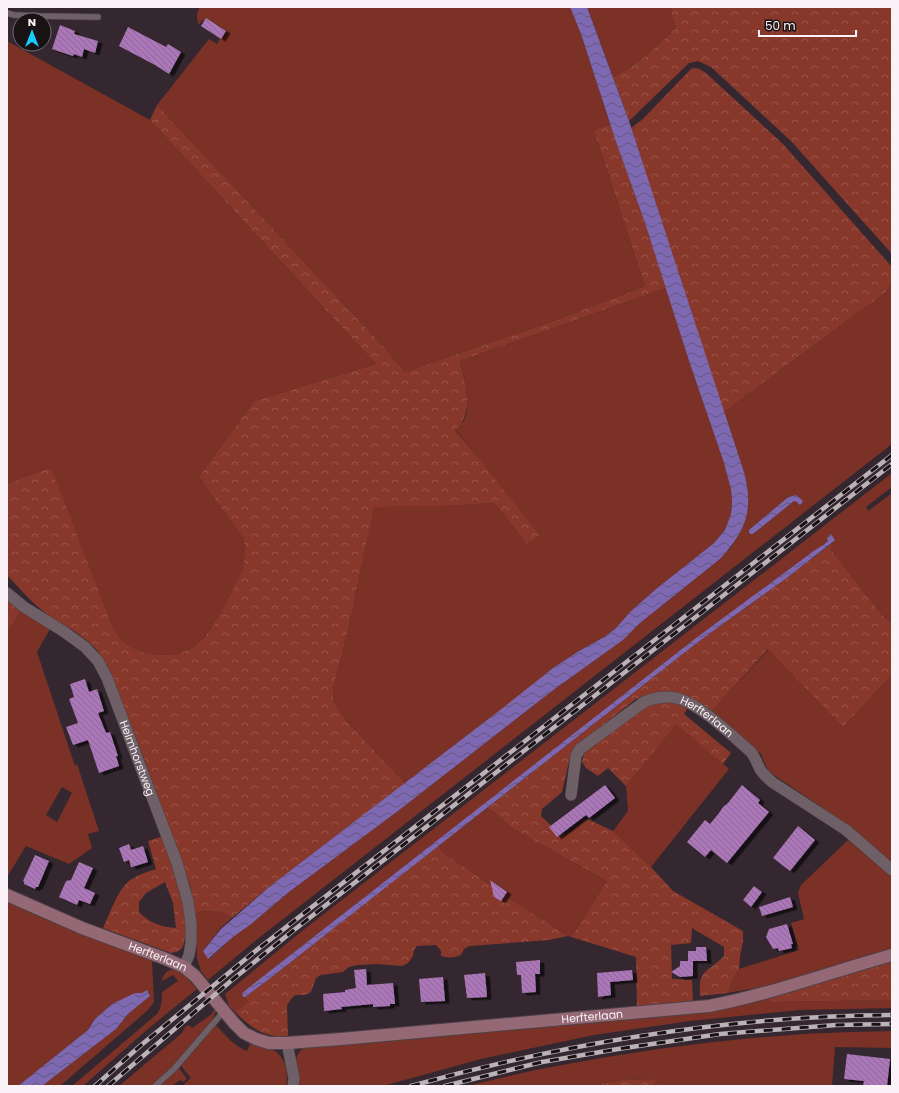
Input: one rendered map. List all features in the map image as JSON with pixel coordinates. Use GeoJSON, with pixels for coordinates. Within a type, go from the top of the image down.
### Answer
{"type":"FeatureCollection","features":[{"type":"Feature","properties":{"kind":"street","name":"Helmhorstweg"},"geometry":{"type":"LineString","coordinates":[[7,593],[24,607],[85,647],[98,662],[107,678],[177,863],[188,902],[191,924],[191,943],[189,955],[184,967]]}},
{"type":"Feature","properties":{"kind":"street","name":"Herfterlaan"},"geometry":{"type":"LineString","coordinates":[[571,795],[576,756],[580,749],[644,702],[654,698],[669,696],[692,704],[705,713],[751,752],[763,774],[772,782],[846,830],[892,870]]}},
{"type":"Feature","properties":{"kind":"street","name":"Herfterlaan"},"geometry":{"type":"LineString","coordinates":[[7,895],[82,928],[184,967],[195,976],[244,1033],[269,1043],[287,1043],[709,1006],[756,995],[892,955]]}},
{"type":"Feature","properties":{"kind":"street"},"geometry":{"type":"LineString","coordinates":[[287,1043],[293,1086]]}},
{"type":"Feature","properties":{"kind":"lane"},"geometry":{"type":"LineString","coordinates":[[7,13],[14,15],[98,17]]}},
{"type":"Feature","properties":{"kind":"lane"},"geometry":{"type":"LineString","coordinates":[[155,1086],[174,1069],[224,1011]]}},
{"type":"Feature","properties":{"kind":"shaded area"},"geometry":{"type":"Polygon","coordinates":[[[200,7],[570,7],[581,34],[610,124],[594,130],[595,134],[645,286],[556,320],[405,372],[382,345],[157,105],[209,39],[217,44],[224,33],[202,20],[199,25],[197,16],[200,7]]]}},
{"type":"Feature","properties":{"kind":"shaded area"},"geometry":{"type":"Polygon","coordinates":[[[587,7],[670,7],[676,28],[654,49],[630,67],[613,77],[587,7]]]}},
{"type":"Feature","properties":{"kind":"shaded area"},"geometry":{"type":"Polygon","coordinates":[[[7,41],[12,44],[12,52],[27,52],[150,120],[376,364],[254,401],[199,477],[244,539],[245,554],[242,570],[232,593],[214,624],[204,638],[192,648],[178,654],[162,655],[145,653],[131,647],[121,640],[111,624],[46,469],[7,484],[7,41]]]}},
{"type":"Feature","properties":{"kind":"shaded area"},"geometry":{"type":"Polygon","coordinates":[[[892,281],[892,444],[255,941],[208,980],[201,971],[197,958],[195,913],[204,911],[221,912],[232,918],[220,929],[203,951],[209,959],[233,937],[250,925],[289,892],[398,811],[552,691],[623,640],[640,623],[720,559],[731,547],[742,529],[744,472],[724,412],[886,292],[892,281]],[[796,495],[787,498],[749,530],[753,534],[794,501],[797,502],[801,499],[796,495]]]}},
{"type":"Feature","properties":{"kind":"shaded area"},"geometry":{"type":"Polygon","coordinates":[[[666,288],[689,361],[729,477],[732,503],[731,514],[725,530],[714,543],[631,611],[615,629],[553,668],[528,689],[405,783],[346,721],[333,700],[333,689],[345,643],[374,507],[445,506],[494,503],[527,544],[476,455],[455,429],[462,423],[467,410],[467,393],[460,361],[666,288]]]}},
{"type":"Feature","properties":{"kind":"shaded area"},"geometry":{"type":"Polygon","coordinates":[[[892,473],[892,487],[866,507],[868,511],[892,493],[892,624],[882,615],[831,550],[831,544],[835,540],[831,535],[822,546],[760,591],[385,881],[243,993],[243,997],[245,997],[248,1002],[235,1012],[229,1006],[225,994],[302,931],[892,473]]]}},
{"type":"Feature","properties":{"kind":"shaded area"},"geometry":{"type":"Polygon","coordinates":[[[20,611],[50,629],[37,652],[75,766],[77,764],[99,831],[88,834],[92,848],[69,864],[26,846],[7,877],[7,629],[9,629],[20,611]],[[62,787],[46,815],[57,822],[72,793],[62,787]]]}},
{"type":"Feature","properties":{"kind":"shaded area"},"geometry":{"type":"Polygon","coordinates":[[[769,649],[843,727],[892,675],[892,863],[864,839],[823,808],[768,771],[761,754],[712,711],[769,649]]]}},
{"type":"Feature","properties":{"kind":"shaded area"},"geometry":{"type":"Polygon","coordinates":[[[676,723],[729,769],[651,867],[613,831],[628,811],[626,786],[676,723]]]}},
{"type":"Feature","properties":{"kind":"shaded area"},"geometry":{"type":"Polygon","coordinates":[[[487,808],[494,812],[512,828],[607,881],[573,934],[568,936],[442,852],[438,846],[487,808]]]}},
{"type":"Feature","properties":{"kind":"shaded area"},"geometry":{"type":"Polygon","coordinates":[[[848,840],[892,877],[892,951],[773,985],[728,993],[732,981],[739,969],[799,950],[791,923],[804,919],[798,893],[801,885],[848,840]]]}},
{"type":"Feature","properties":{"kind":"shaded area"},"geometry":{"type":"Polygon","coordinates":[[[7,902],[89,937],[152,960],[154,1002],[148,1010],[60,1086],[42,1086],[116,1029],[128,1014],[150,996],[142,993],[135,994],[112,1004],[95,1019],[88,1030],[27,1079],[18,1086],[7,1086],[7,902]]]}},
{"type":"Feature","properties":{"kind":"shaded area"},"geometry":{"type":"Polygon","coordinates":[[[174,969],[181,972],[197,989],[149,1028],[83,1086],[72,1086],[157,1014],[161,1006],[162,992],[178,981],[173,975],[162,981],[163,976],[169,970],[174,969]]]}},
{"type":"Feature","properties":{"kind":"shaded area"},"geometry":{"type":"Polygon","coordinates":[[[763,997],[771,1002],[892,1000],[892,1008],[800,1010],[690,1021],[594,1035],[481,1059],[383,1086],[298,1086],[296,1060],[299,1052],[305,1047],[763,997]]]}},
{"type":"Feature","properties":{"kind":"shaded area"},"geometry":{"type":"Polygon","coordinates":[[[214,1009],[216,1011],[212,1020],[172,1067],[150,1086],[119,1086],[182,1033],[185,1027],[189,1025],[192,1028],[212,1014],[214,1009]]]}},
{"type":"Feature","properties":{"kind":"shaded area"},"geometry":{"type":"Polygon","coordinates":[[[216,1025],[230,1040],[242,1049],[247,1051],[250,1044],[269,1048],[279,1054],[285,1064],[287,1075],[286,1086],[185,1086],[184,1084],[191,1078],[181,1066],[216,1025]]]}},
{"type":"Feature","properties":{"kind":"shaded area"},"geometry":{"type":"Polygon","coordinates":[[[892,1031],[892,1048],[835,1047],[832,1086],[652,1086],[657,1079],[622,1080],[594,1086],[468,1086],[546,1068],[687,1045],[739,1039],[797,1035],[892,1031]]]}},
{"type":"Feature","properties":{"kind":"shaded area"},"geometry":{"type":"Polygon","coordinates":[[[179,1068],[187,1079],[183,1082],[180,1080],[172,1086],[160,1086],[179,1068]]]}},
{"type":"Feature","properties":{"kind":"green space"},"geometry":{"type":"Polygon","coordinates":[[[670,7],[892,7],[892,254],[791,141],[711,67],[698,61],[689,63],[629,121],[613,77],[630,67],[654,49],[676,28],[670,7]]]}},
{"type":"Feature","properties":{"kind":"green space"},"geometry":{"type":"Polygon","coordinates":[[[695,68],[706,73],[783,144],[892,267],[892,281],[886,292],[724,412],[631,128],[643,119],[691,69],[695,68]]]}},
{"type":"Feature","properties":{"kind":"green space"},"geometry":{"type":"Polygon","coordinates":[[[157,105],[382,345],[405,372],[556,320],[645,286],[594,130],[610,124],[666,288],[460,361],[466,391],[467,406],[466,414],[460,425],[455,430],[539,535],[527,544],[494,503],[445,506],[391,506],[374,508],[345,643],[333,689],[333,700],[346,721],[405,783],[269,887],[232,918],[221,912],[204,911],[195,913],[190,885],[145,761],[108,667],[96,649],[86,640],[36,605],[7,575],[7,484],[46,469],[52,470],[111,624],[121,640],[131,647],[145,653],[162,655],[178,654],[192,648],[204,638],[214,624],[232,592],[242,570],[245,554],[244,539],[199,477],[254,401],[376,364],[150,120],[157,105]]]}},
{"type":"Feature","properties":{"kind":"green space"},"geometry":{"type":"Polygon","coordinates":[[[831,544],[831,550],[882,615],[892,624],[892,675],[843,727],[768,649],[712,711],[656,693],[636,699],[576,746],[571,753],[562,792],[542,809],[541,816],[559,833],[566,835],[587,819],[613,831],[651,867],[673,891],[743,931],[739,969],[732,981],[728,993],[700,996],[702,976],[724,956],[724,947],[692,928],[691,943],[671,945],[672,979],[692,980],[693,1003],[637,1007],[636,957],[568,936],[573,934],[576,930],[607,881],[512,828],[494,812],[487,808],[698,642],[831,544]]]}},
{"type":"Feature","properties":{"kind":"green space"},"geometry":{"type":"Polygon","coordinates":[[[7,598],[20,611],[9,629],[7,629],[7,598]]]}},
{"type":"Feature","properties":{"kind":"green space"},"geometry":{"type":"Polygon","coordinates":[[[660,701],[676,703],[687,709],[684,714],[731,753],[723,764],[676,724],[626,786],[608,768],[598,776],[586,768],[582,762],[584,753],[647,704],[660,701]]]}},
{"type":"Feature","properties":{"kind":"green space"},"geometry":{"type":"Polygon","coordinates":[[[163,836],[180,884],[185,924],[184,942],[180,950],[171,953],[103,928],[117,897],[125,885],[135,877],[156,869],[148,841],[163,836]],[[165,882],[146,893],[139,902],[139,912],[156,924],[176,928],[173,903],[165,882]]]}},
{"type":"Feature","properties":{"kind":"green space"},"geometry":{"type":"Polygon","coordinates":[[[438,846],[442,852],[568,936],[549,940],[470,946],[464,949],[461,955],[456,957],[441,956],[441,951],[436,945],[417,946],[408,963],[402,966],[377,964],[357,965],[349,967],[343,972],[321,975],[316,978],[311,992],[305,995],[295,995],[287,1005],[288,1036],[265,1034],[258,1031],[235,1012],[248,1002],[245,997],[438,846]]]}},
{"type":"Feature","properties":{"kind":"green space"},"geometry":{"type":"Polygon","coordinates":[[[892,960],[892,1000],[771,1002],[763,997],[892,960]]]}},
{"type":"Feature","properties":{"kind":"green space"},"geometry":{"type":"Polygon","coordinates":[[[658,1079],[652,1086],[594,1086],[622,1080],[658,1079]]]}},
{"type":"Feature","properties":{"kind":"water"},"geometry":{"type":"Polygon","coordinates":[[[570,7],[587,7],[629,121],[744,472],[748,498],[746,519],[736,539],[720,559],[640,623],[623,640],[552,691],[398,811],[289,892],[208,959],[203,951],[221,929],[269,887],[553,668],[615,629],[631,611],[714,543],[725,530],[731,514],[732,503],[731,489],[724,463],[689,361],[645,223],[615,139],[581,34],[570,7]]]}},
{"type":"Feature","properties":{"kind":"water"},"geometry":{"type":"Polygon","coordinates":[[[796,495],[803,502],[800,505],[794,501],[753,534],[750,534],[749,530],[787,498],[796,495]]]}},
{"type":"Feature","properties":{"kind":"water"},"geometry":{"type":"Polygon","coordinates":[[[831,534],[835,540],[834,541],[788,577],[698,642],[268,980],[243,997],[242,993],[696,638],[823,545],[828,541],[827,538],[831,534]]]}},
{"type":"Feature","properties":{"kind":"water"},"geometry":{"type":"Polygon","coordinates":[[[147,990],[150,996],[128,1014],[116,1029],[42,1086],[18,1086],[88,1030],[95,1019],[112,1004],[135,993],[142,993],[147,990]]]}},
{"type":"Feature","properties":{"kind":"building"},"geometry":{"type":"Polygon","coordinates":[[[206,18],[226,31],[221,39],[201,26],[206,18]]]}},
{"type":"Feature","properties":{"kind":"building"},"geometry":{"type":"Polygon","coordinates":[[[60,25],[75,31],[74,34],[98,41],[95,53],[84,49],[82,57],[74,54],[73,56],[52,49],[60,25]]]}},
{"type":"Feature","properties":{"kind":"building"},"geometry":{"type":"Polygon","coordinates":[[[128,27],[166,47],[168,44],[181,52],[169,74],[119,46],[128,27]]]}},
{"type":"Feature","properties":{"kind":"building"},"geometry":{"type":"Polygon","coordinates":[[[85,679],[89,692],[97,689],[104,711],[98,713],[106,733],[110,732],[118,756],[116,756],[119,766],[99,773],[88,740],[73,745],[66,727],[78,723],[69,699],[74,697],[70,684],[85,679]]]}},
{"type":"Feature","properties":{"kind":"building"},"geometry":{"type":"Polygon","coordinates":[[[605,785],[615,798],[589,818],[586,815],[557,837],[549,827],[605,785]]]}},
{"type":"Feature","properties":{"kind":"building"},"geometry":{"type":"Polygon","coordinates":[[[742,785],[760,800],[758,803],[769,812],[727,863],[711,850],[705,857],[687,842],[705,820],[710,824],[742,785]]]}},
{"type":"Feature","properties":{"kind":"building"},"geometry":{"type":"Polygon","coordinates":[[[798,826],[815,840],[790,871],[773,858],[798,826]]]}},
{"type":"Feature","properties":{"kind":"building"},"geometry":{"type":"Polygon","coordinates":[[[129,844],[131,850],[143,846],[148,862],[131,867],[129,860],[124,862],[119,848],[129,844]]]}},
{"type":"Feature","properties":{"kind":"building"},"geometry":{"type":"Polygon","coordinates":[[[35,855],[49,861],[38,887],[35,889],[24,884],[23,881],[35,855]]]}},
{"type":"Feature","properties":{"kind":"building"},"geometry":{"type":"Polygon","coordinates":[[[79,862],[93,868],[84,888],[95,893],[90,904],[79,900],[77,905],[59,897],[66,881],[71,880],[79,862]]]}},
{"type":"Feature","properties":{"kind":"building"},"geometry":{"type":"Polygon","coordinates":[[[490,880],[507,892],[501,901],[494,897],[490,880]]]}},
{"type":"Feature","properties":{"kind":"building"},"geometry":{"type":"Polygon","coordinates":[[[754,886],[762,892],[751,907],[743,900],[754,886]]]}},
{"type":"Feature","properties":{"kind":"building"},"geometry":{"type":"Polygon","coordinates":[[[790,897],[793,907],[762,916],[759,907],[790,897]]]}},
{"type":"Feature","properties":{"kind":"building"},"geometry":{"type":"Polygon","coordinates":[[[787,924],[793,944],[791,944],[792,948],[779,951],[778,948],[773,949],[766,937],[769,929],[787,924]]]}},
{"type":"Feature","properties":{"kind":"building"},"geometry":{"type":"Polygon","coordinates":[[[696,947],[706,947],[707,961],[693,961],[693,976],[680,977],[671,972],[680,966],[680,961],[688,961],[688,951],[696,951],[696,947]]]}},
{"type":"Feature","properties":{"kind":"building"},"geometry":{"type":"Polygon","coordinates":[[[540,960],[540,974],[535,974],[536,992],[522,993],[521,975],[517,975],[516,962],[540,960]]]}},
{"type":"Feature","properties":{"kind":"building"},"geometry":{"type":"Polygon","coordinates":[[[366,969],[367,985],[393,983],[395,1004],[390,1004],[390,1006],[373,1007],[373,1004],[341,1007],[342,1009],[324,1011],[323,994],[345,992],[345,990],[356,988],[354,970],[366,969]]]}},
{"type":"Feature","properties":{"kind":"building"},"geometry":{"type":"Polygon","coordinates":[[[632,970],[633,980],[610,982],[611,995],[598,997],[597,973],[632,970]]]}},
{"type":"Feature","properties":{"kind":"building"},"geometry":{"type":"Polygon","coordinates":[[[485,973],[487,997],[467,998],[464,975],[485,973]]]}},
{"type":"Feature","properties":{"kind":"building"},"geometry":{"type":"Polygon","coordinates":[[[443,977],[445,1001],[421,1002],[419,979],[443,977]]]}},
{"type":"Feature","properties":{"kind":"building"},"geometry":{"type":"Polygon","coordinates":[[[847,1054],[890,1059],[887,1086],[863,1086],[864,1081],[844,1079],[847,1054]]]}},
{"type":"Feature","properties":{"kind":"railway"},"geometry":{"type":"LineString","coordinates":[[95,1086],[140,1046],[253,953],[892,455]]}},
{"type":"Feature","properties":{"kind":"railway"},"geometry":{"type":"LineString","coordinates":[[108,1086],[232,980],[294,930],[892,464]]}},
{"type":"Feature","properties":{"kind":"railway"},"geometry":{"type":"LineString","coordinates":[[411,1086],[529,1057],[649,1035],[770,1020],[892,1015]]}},
{"type":"Feature","properties":{"kind":"railway"},"geometry":{"type":"LineString","coordinates":[[445,1086],[542,1062],[720,1034],[836,1025],[892,1024]]}}]}
